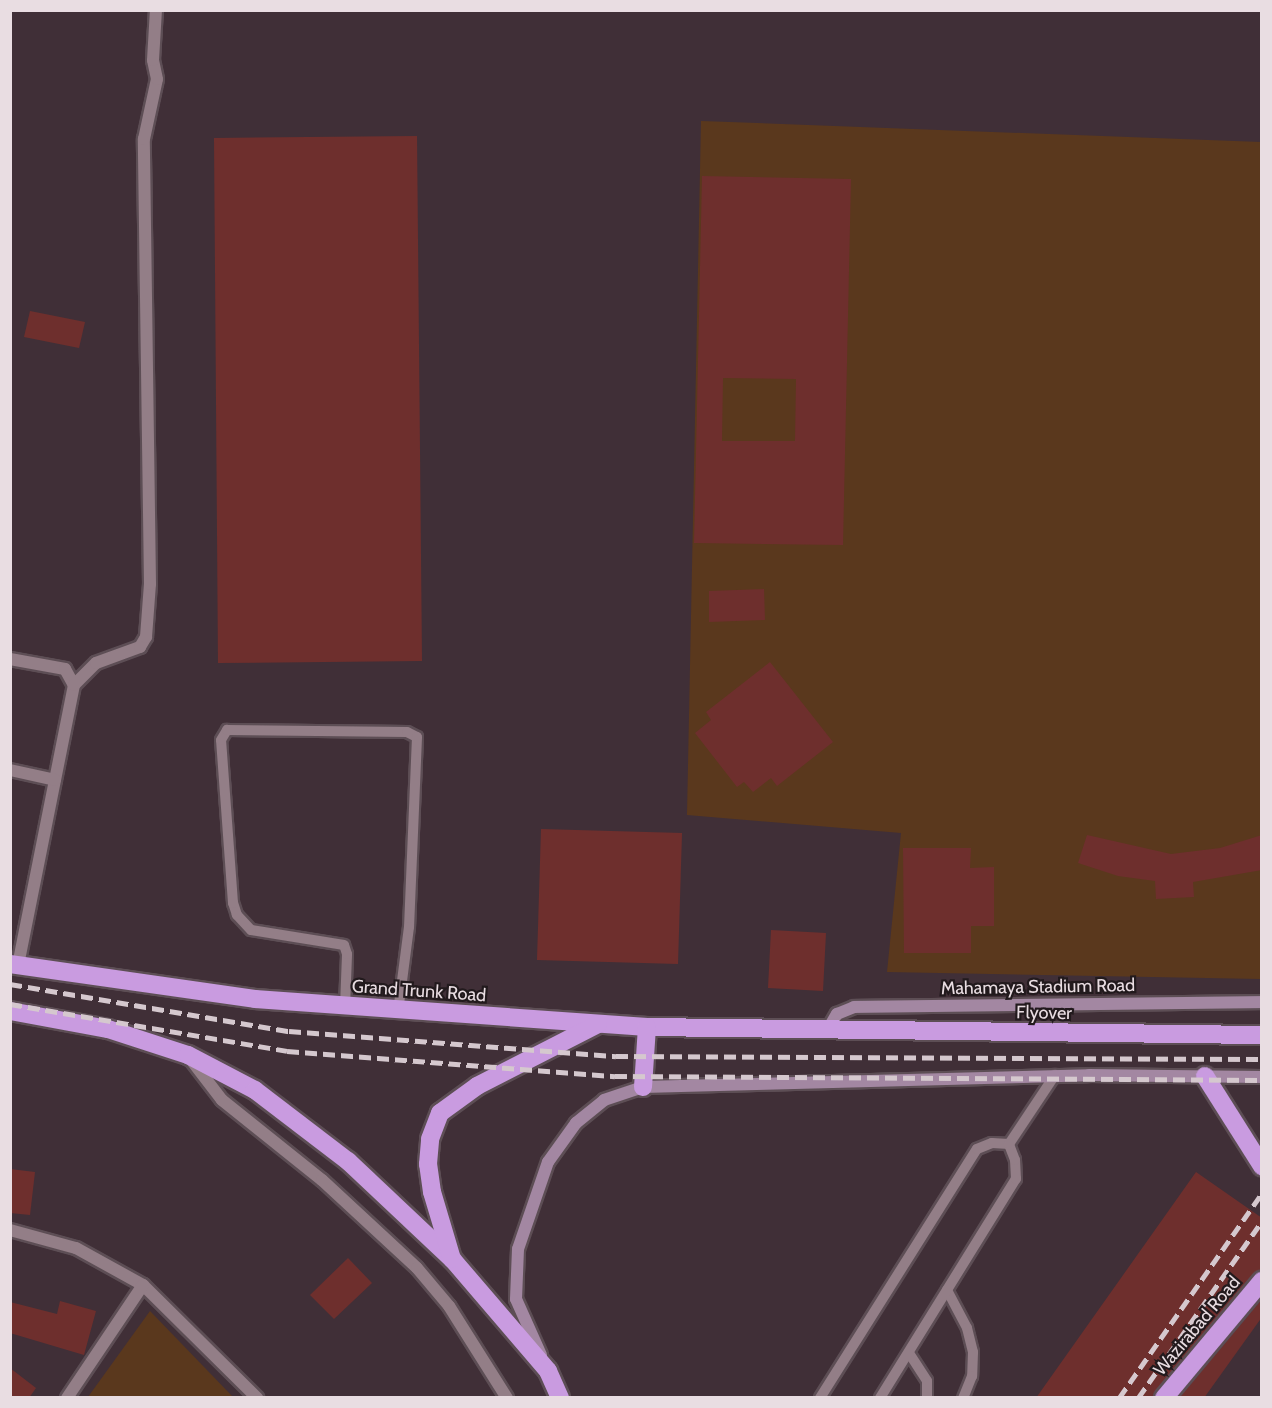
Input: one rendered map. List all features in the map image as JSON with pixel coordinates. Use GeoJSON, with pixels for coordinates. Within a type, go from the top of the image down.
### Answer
{"type":"FeatureCollection","features":[{"type":"Feature","properties":{"kind":"highway","name":"Grand Trunk Road"},"geometry":{"type":"LineString","coordinates":[[14,965],[255,999],[398,1012],[646,1027],[827,1031]]}},
{"type":"Feature","properties":{"kind":"highway"},"geometry":{"type":"LineString","coordinates":[[10,1011],[108,1029],[188,1055],[255,1090],[348,1161],[453,1260],[548,1371],[560,1398]]}},
{"type":"Feature","properties":{"kind":"highway"},"geometry":{"type":"LineString","coordinates":[[453,1260],[432,1192],[428,1164],[430,1139],[440,1113],[477,1086],[600,1023]]}},
{"type":"Feature","properties":{"kind":"highway"},"geometry":{"type":"LineString","coordinates":[[644,1088],[646,1027]]}},
{"type":"Feature","properties":{"kind":"highway","name":"Flyover"},"geometry":{"type":"LineString","coordinates":[[827,1031],[1262,1035]]}},
{"type":"Feature","properties":{"kind":"highway"},"geometry":{"type":"LineString","coordinates":[[1205,1076],[1262,1166]]}},
{"type":"Feature","properties":{"kind":"highway","name":"Wazirabad Road"},"geometry":{"type":"LineString","coordinates":[[1164,1398],[1262,1281]]}},
{"type":"Feature","properties":{"kind":"main road","name":"Mahamaya Stadium Road"},"geometry":{"type":"LineString","coordinates":[[827,1031],[837,1014],[854,1007],[1262,1002]]}},
{"type":"Feature","properties":{"kind":"main road"},"geometry":{"type":"LineString","coordinates":[[548,1371],[516,1299],[515,1272],[525,1224],[548,1162],[576,1123],[604,1100],[644,1088],[1055,1075],[1262,1077]]}},
{"type":"Feature","properties":{"kind":"street"},"geometry":{"type":"LineString","coordinates":[[14,965],[74,685],[96,663],[140,647],[146,637],[150,584],[144,139],[157,79],[153,60],[156,10]]}},
{"type":"Feature","properties":{"kind":"street"},"geometry":{"type":"LineString","coordinates":[[10,659],[65,669],[74,685]]}},
{"type":"Feature","properties":{"kind":"street"},"geometry":{"type":"LineString","coordinates":[[10,770],[55,780]]}},
{"type":"Feature","properties":{"kind":"street"},"geometry":{"type":"LineString","coordinates":[[188,1055],[222,1101],[322,1180],[417,1268],[449,1306],[507,1398]]}},
{"type":"Feature","properties":{"kind":"street"},"geometry":{"type":"LineString","coordinates":[[10,1230],[76,1248],[143,1285],[257,1398]]}},
{"type":"Feature","properties":{"kind":"street"},"geometry":{"type":"LineString","coordinates":[[68,1398],[143,1285]]}},
{"type":"Feature","properties":{"kind":"lane"},"geometry":{"type":"LineString","coordinates":[[345,1007],[347,954],[344,945],[251,930],[237,915],[233,903],[221,740],[227,730],[408,732],[417,737],[409,927],[398,1012]]}},
{"type":"Feature","properties":{"kind":"lane"},"geometry":{"type":"LineString","coordinates":[[1009,1144],[1055,1075]]}},
{"type":"Feature","properties":{"kind":"lane"},"geometry":{"type":"LineString","coordinates":[[820,1398],[977,1149],[992,1143],[1009,1144]]}},
{"type":"Feature","properties":{"kind":"lane"},"geometry":{"type":"LineString","coordinates":[[880,1398],[1016,1179],[1015,1160],[1009,1144]]}},
{"type":"Feature","properties":{"kind":"lane"},"geometry":{"type":"LineString","coordinates":[[947,1290],[967,1328],[973,1352],[972,1376],[963,1398]]}},
{"type":"Feature","properties":{"kind":"lane"},"geometry":{"type":"LineString","coordinates":[[909,1353],[927,1381],[927,1398]]}},
{"type":"Feature","properties":{"kind":"shaded area"},"geometry":{"type":"Polygon","coordinates":[[[701,121],[1261,142],[1261,979],[887,972],[901,833],[687,815],[701,121]]]}},
{"type":"Feature","properties":{"kind":"shaded area"},"geometry":{"type":"Polygon","coordinates":[[[150,1311],[233,1397],[88,1397],[150,1311]]]}},
{"type":"Feature","properties":{"kind":"building"},"geometry":{"type":"Polygon","coordinates":[[[417,136],[422,661],[218,663],[214,138],[417,136]]]}},
{"type":"Feature","properties":{"kind":"building"},"geometry":{"type":"Polygon","coordinates":[[[702,176],[851,179],[843,545],[694,543],[702,176]],[[723,378],[722,441],[795,441],[796,379],[723,378]]]}},
{"type":"Feature","properties":{"kind":"building"},"geometry":{"type":"Polygon","coordinates":[[[30,311],[85,322],[79,348],[24,337],[30,311]]]}},
{"type":"Feature","properties":{"kind":"building"},"geometry":{"type":"Polygon","coordinates":[[[764,589],[765,620],[709,622],[709,591],[764,589]]]}},
{"type":"Feature","properties":{"kind":"building"},"geometry":{"type":"Polygon","coordinates":[[[770,662],[833,742],[777,786],[771,778],[753,792],[744,782],[737,787],[695,733],[711,720],[706,712],[770,662]]]}},
{"type":"Feature","properties":{"kind":"building"},"geometry":{"type":"Polygon","coordinates":[[[541,829],[682,833],[678,964],[537,960],[541,829]]]}},
{"type":"Feature","properties":{"kind":"building"},"geometry":{"type":"Polygon","coordinates":[[[1087,835],[1171,854],[1220,848],[1262,835],[1262,870],[1193,882],[1194,897],[1156,899],[1155,881],[1118,876],[1078,863],[1087,835]]]}},
{"type":"Feature","properties":{"kind":"building"},"geometry":{"type":"Polygon","coordinates":[[[903,848],[971,848],[970,868],[994,867],[994,926],[971,926],[971,953],[904,953],[903,848]]]}},
{"type":"Feature","properties":{"kind":"building"},"geometry":{"type":"Polygon","coordinates":[[[771,930],[826,933],[823,991],[768,988],[771,930]]]}},
{"type":"Feature","properties":{"kind":"building"},"geometry":{"type":"Polygon","coordinates":[[[10,1169],[35,1172],[30,1215],[10,1213],[10,1169]]]}},
{"type":"Feature","properties":{"kind":"building"},"geometry":{"type":"Polygon","coordinates":[[[1196,1172],[1262,1218],[1262,1270],[1253,1274],[1153,1398],[1036,1398],[1196,1172]]]}},
{"type":"Feature","properties":{"kind":"building"},"geometry":{"type":"Polygon","coordinates":[[[348,1258],[372,1283],[334,1319],[310,1295],[348,1258]]]}},
{"type":"Feature","properties":{"kind":"building"},"geometry":{"type":"Polygon","coordinates":[[[1262,1299],[1262,1317],[1204,1398],[1179,1398],[1262,1299]]]}},
{"type":"Feature","properties":{"kind":"building"},"geometry":{"type":"Polygon","coordinates":[[[60,1301],[96,1311],[84,1355],[10,1333],[10,1302],[57,1314],[60,1301]]]}},
{"type":"Feature","properties":{"kind":"building"},"geometry":{"type":"Polygon","coordinates":[[[10,1368],[36,1388],[29,1398],[10,1398],[10,1368]]]}},
{"type":"Feature","properties":{"kind":"railway"},"geometry":{"type":"LineString","coordinates":[[10,984],[289,1031],[616,1056],[1262,1059]]}},
{"type":"Feature","properties":{"kind":"railway"},"geometry":{"type":"LineString","coordinates":[[10,1004],[287,1051],[615,1076],[1262,1080]]}},
{"type":"Feature","properties":{"kind":"railway"},"geometry":{"type":"LineString","coordinates":[[1119,1398],[1262,1193]]}},
{"type":"Feature","properties":{"kind":"railway"},"geometry":{"type":"LineString","coordinates":[[1138,1398],[1262,1221]]}}]}
